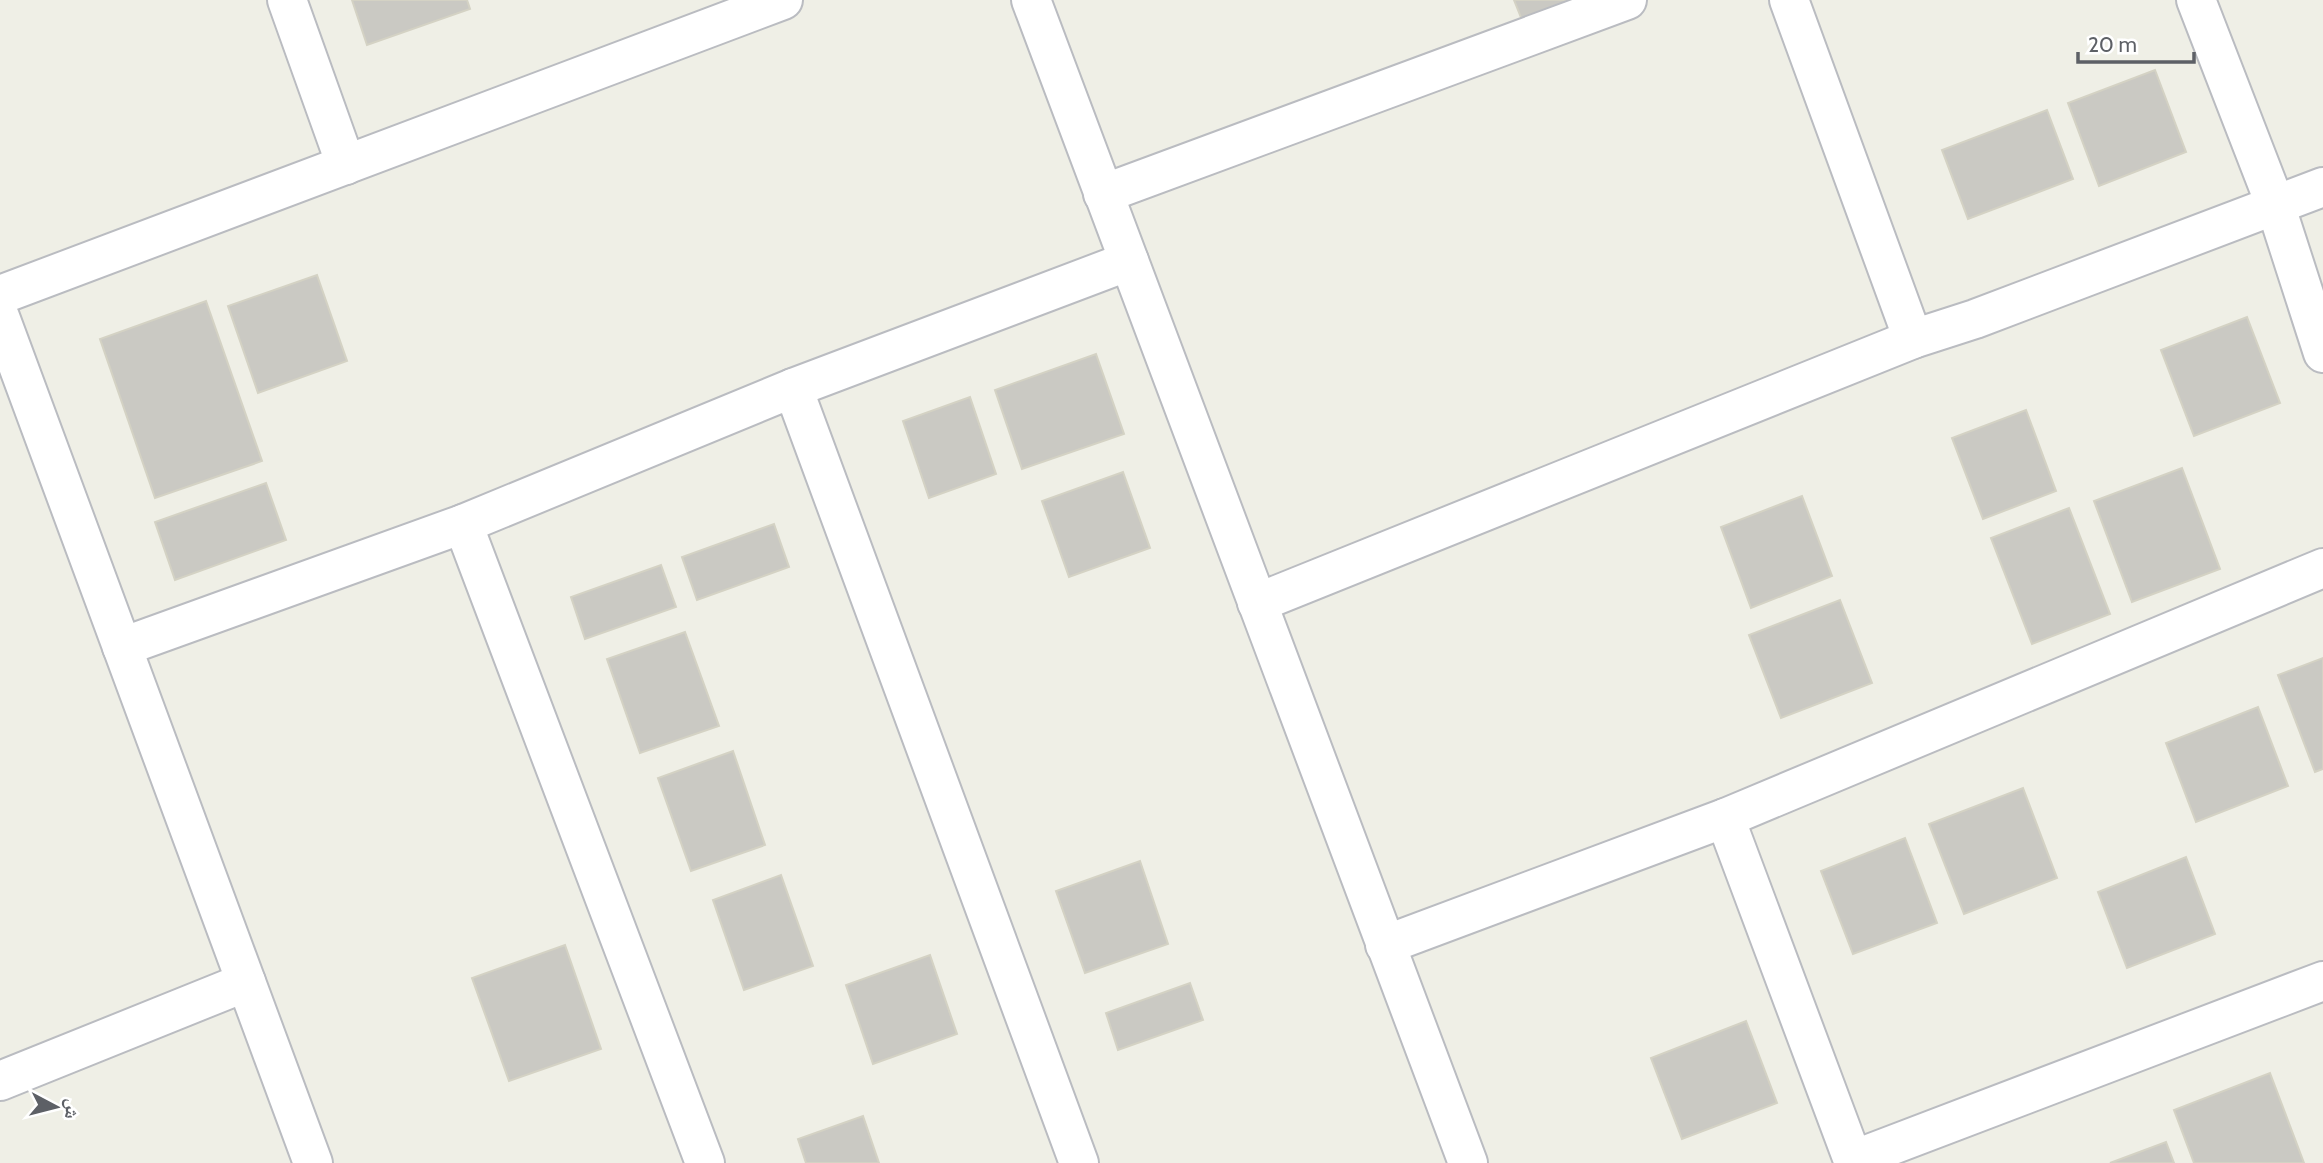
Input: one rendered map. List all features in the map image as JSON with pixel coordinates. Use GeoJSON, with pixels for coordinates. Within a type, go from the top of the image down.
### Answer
{"type":"FeatureCollection","features":[{"type":"Feature","properties":{"kind":"street"},"geometry":{"type":"LineString","coordinates":[[287,0],[346,165]]}},
{"type":"Feature","properties":{"kind":"street"},"geometry":{"type":"LineString","coordinates":[[0,295],[783,0]]}},
{"type":"Feature","properties":{"kind":"street"},"geometry":{"type":"LineString","coordinates":[[1031,0],[1468,1163]]}},
{"type":"Feature","properties":{"kind":"street"},"geometry":{"type":"LineString","coordinates":[[1104,194],[1627,0]]}},
{"type":"Feature","properties":{"kind":"street"},"geometry":{"type":"LineString","coordinates":[[1789,0],[1913,339]]}},
{"type":"Feature","properties":{"kind":"street"},"geometry":{"type":"LineString","coordinates":[[2196,0],[2275,204],[2323,353]]}},
{"type":"Feature","properties":{"kind":"street"},"geometry":{"type":"LineString","coordinates":[[1257,603],[1913,339],[1975,319],[2323,187]]}},
{"type":"Feature","properties":{"kind":"street"},"geometry":{"type":"LineString","coordinates":[[122,647],[463,524],[793,388],[1129,261]]}},
{"type":"Feature","properties":{"kind":"street"},"geometry":{"type":"LineString","coordinates":[[0,317],[313,1163]]}},
{"type":"Feature","properties":{"kind":"street"},"geometry":{"type":"LineString","coordinates":[[793,388],[1079,1163]]}},
{"type":"Feature","properties":{"kind":"street"},"geometry":{"type":"LineString","coordinates":[[463,524],[705,1163]]}},
{"type":"Feature","properties":{"kind":"street"},"geometry":{"type":"LineString","coordinates":[[1385,945],[1725,818],[2323,568]]}},
{"type":"Feature","properties":{"kind":"street"},"geometry":{"type":"LineString","coordinates":[[1725,818],[1854,1161],[2323,981]]}},
{"type":"Feature","properties":{"kind":"street"},"geometry":{"type":"LineString","coordinates":[[0,1081],[246,982]]}},
{"type":"Feature","properties":{"kind":"building"},"geometry":{"type":"Polygon","coordinates":[[[352,0],[467,0],[470,9],[367,45],[352,0]]]}},
{"type":"Feature","properties":{"kind":"building"},"geometry":{"type":"Polygon","coordinates":[[[1514,0],[1573,0],[1522,20],[1514,0]]]}},
{"type":"Feature","properties":{"kind":"building"},"geometry":{"type":"Polygon","coordinates":[[[2155,70],[2186,152],[2099,186],[2068,103],[2155,70]]]}},
{"type":"Feature","properties":{"kind":"building"},"geometry":{"type":"Polygon","coordinates":[[[2047,110],[2073,179],[1968,219],[1942,150],[2047,110]]]}},
{"type":"Feature","properties":{"kind":"building"},"geometry":{"type":"Polygon","coordinates":[[[317,275],[347,361],[258,393],[228,306],[317,275]]]}},
{"type":"Feature","properties":{"kind":"building"},"geometry":{"type":"Polygon","coordinates":[[[206,301],[262,461],[155,498],[100,339],[206,301]]]}},
{"type":"Feature","properties":{"kind":"building"},"geometry":{"type":"Polygon","coordinates":[[[2247,317],[2280,403],[2194,436],[2161,350],[2247,317]]]}},
{"type":"Feature","properties":{"kind":"building"},"geometry":{"type":"Polygon","coordinates":[[[1096,354],[1124,434],[1022,469],[995,390],[1096,354]]]}},
{"type":"Feature","properties":{"kind":"building"},"geometry":{"type":"Polygon","coordinates":[[[970,397],[996,474],[929,498],[903,421],[970,397]]]}},
{"type":"Feature","properties":{"kind":"building"},"geometry":{"type":"Polygon","coordinates":[[[2026,410],[2056,491],[1983,519],[1952,438],[2026,410]]]}},
{"type":"Feature","properties":{"kind":"building"},"geometry":{"type":"Polygon","coordinates":[[[2182,468],[2220,569],[2132,602],[2094,501],[2182,468]]]}},
{"type":"Feature","properties":{"kind":"building"},"geometry":{"type":"Polygon","coordinates":[[[1123,472],[1150,548],[1069,577],[1042,501],[1123,472]]]}},
{"type":"Feature","properties":{"kind":"building"},"geometry":{"type":"Polygon","coordinates":[[[266,483],[286,540],[175,580],[155,522],[266,483]]]}},
{"type":"Feature","properties":{"kind":"building"},"geometry":{"type":"Polygon","coordinates":[[[1802,496],[1832,576],[1751,608],[1721,527],[1802,496]]]}},
{"type":"Feature","properties":{"kind":"building"},"geometry":{"type":"Polygon","coordinates":[[[2069,508],[2110,614],[2032,644],[1991,538],[2069,508]]]}},
{"type":"Feature","properties":{"kind":"building"},"geometry":{"type":"Polygon","coordinates":[[[774,524],[789,567],[697,600],[682,557],[774,524]]]}},
{"type":"Feature","properties":{"kind":"building"},"geometry":{"type":"Polygon","coordinates":[[[661,565],[676,607],[585,639],[571,597],[661,565]]]}},
{"type":"Feature","properties":{"kind":"building"},"geometry":{"type":"Polygon","coordinates":[[[1840,600],[1872,683],[1781,718],[1749,635],[1840,600]]]}},
{"type":"Feature","properties":{"kind":"building"},"geometry":{"type":"Polygon","coordinates":[[[685,632],[719,726],[640,753],[607,659],[685,632]]]}},
{"type":"Feature","properties":{"kind":"building"},"geometry":{"type":"Polygon","coordinates":[[[2323,658],[2323,769],[2315,772],[2278,675],[2323,658]]]}},
{"type":"Feature","properties":{"kind":"building"},"geometry":{"type":"Polygon","coordinates":[[[2258,707],[2288,786],[2196,822],[2166,743],[2258,707]]]}},
{"type":"Feature","properties":{"kind":"building"},"geometry":{"type":"Polygon","coordinates":[[[733,751],[765,845],[691,871],[658,778],[733,751]]]}},
{"type":"Feature","properties":{"kind":"building"},"geometry":{"type":"Polygon","coordinates":[[[2023,788],[2057,878],[1964,914],[1929,824],[2023,788]]]}},
{"type":"Feature","properties":{"kind":"building"},"geometry":{"type":"Polygon","coordinates":[[[1905,838],[1937,923],[1853,954],[1821,871],[1905,838]]]}},
{"type":"Feature","properties":{"kind":"building"},"geometry":{"type":"Polygon","coordinates":[[[2186,857],[2215,934],[2127,968],[2098,892],[2186,857]]]}},
{"type":"Feature","properties":{"kind":"building"},"geometry":{"type":"Polygon","coordinates":[[[1140,861],[1168,944],[1085,973],[1056,891],[1140,861]]]}},
{"type":"Feature","properties":{"kind":"building"},"geometry":{"type":"Polygon","coordinates":[[[781,875],[813,966],[744,990],[713,900],[781,875]]]}},
{"type":"Feature","properties":{"kind":"building"},"geometry":{"type":"Polygon","coordinates":[[[565,945],[601,1049],[509,1081],[472,978],[565,945]]]}},
{"type":"Feature","properties":{"kind":"building"},"geometry":{"type":"Polygon","coordinates":[[[930,955],[957,1034],[873,1064],[846,985],[930,955]]]}},
{"type":"Feature","properties":{"kind":"building"},"geometry":{"type":"Polygon","coordinates":[[[1190,983],[1203,1020],[1118,1050],[1106,1013],[1190,983]]]}},
{"type":"Feature","properties":{"kind":"building"},"geometry":{"type":"Polygon","coordinates":[[[1746,1021],[1777,1103],[1682,1139],[1651,1058],[1746,1021]]]}},
{"type":"Feature","properties":{"kind":"building"},"geometry":{"type":"Polygon","coordinates":[[[2270,1073],[2304,1163],[2194,1163],[2174,1110],[2270,1073]]]}},
{"type":"Feature","properties":{"kind":"building"},"geometry":{"type":"Polygon","coordinates":[[[863,1116],[879,1163],[806,1163],[798,1139],[863,1116]]]}},
{"type":"Feature","properties":{"kind":"building"},"geometry":{"type":"Polygon","coordinates":[[[2166,1142],[2174,1163],[2110,1163],[2166,1142]]]}}]}
